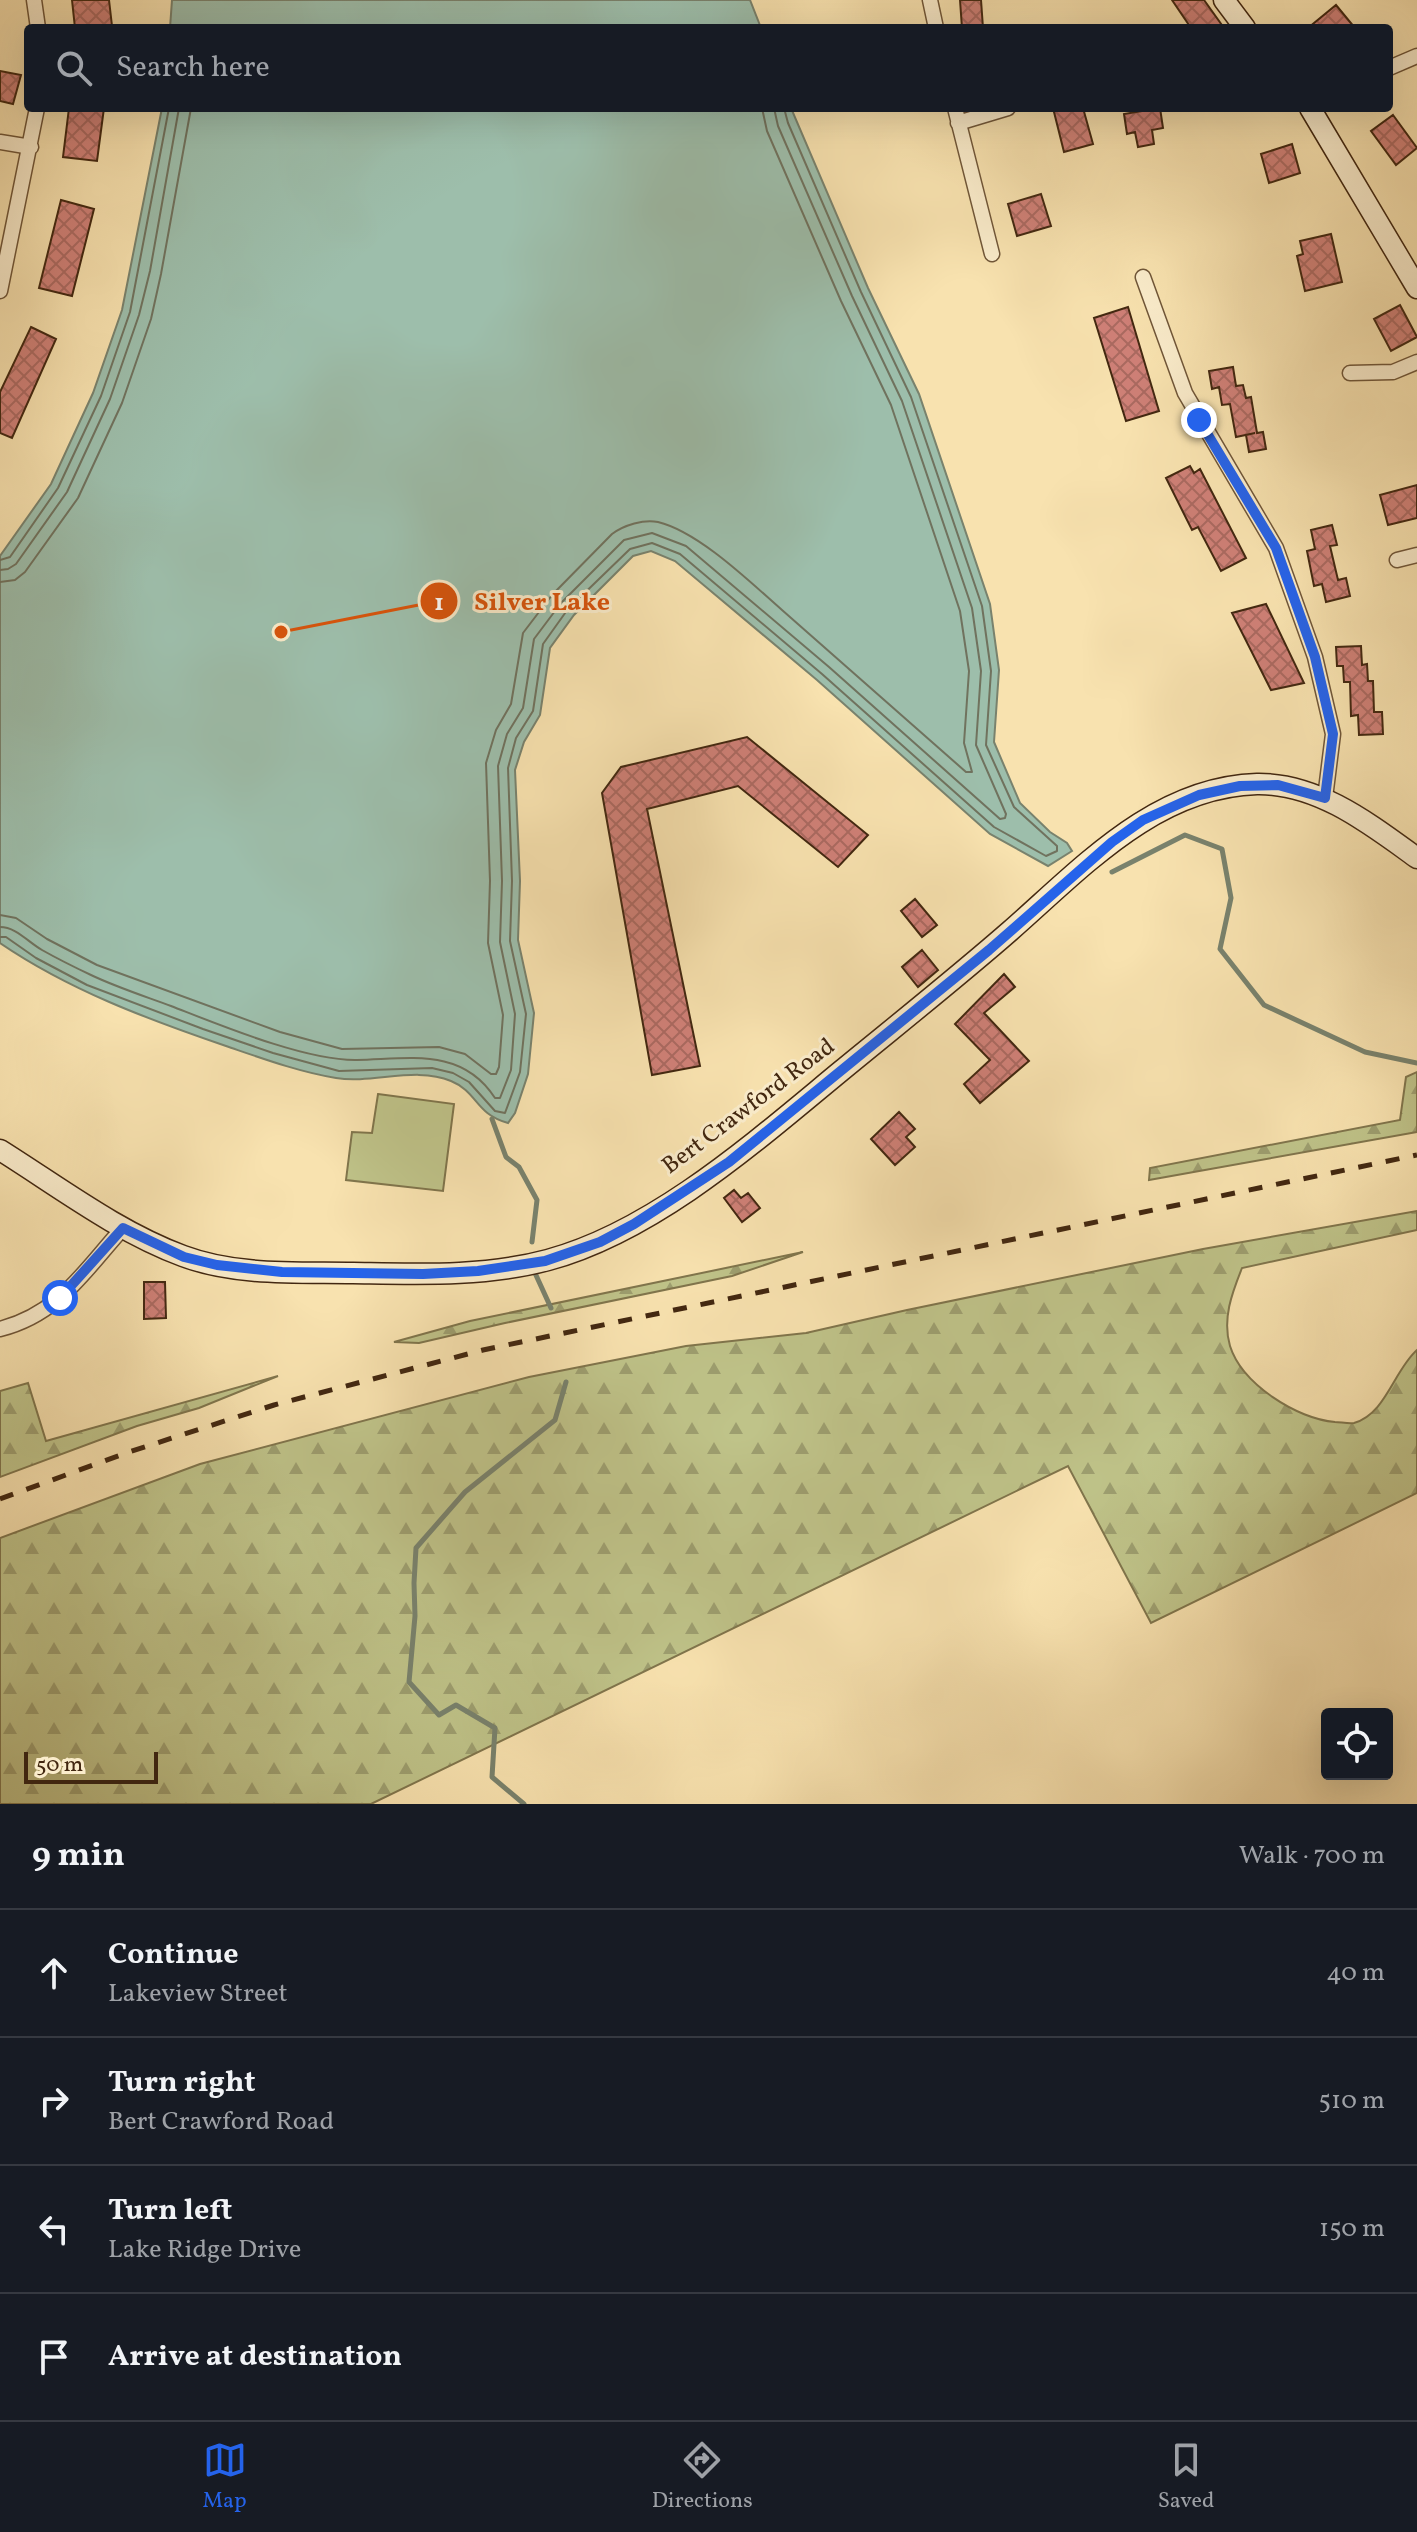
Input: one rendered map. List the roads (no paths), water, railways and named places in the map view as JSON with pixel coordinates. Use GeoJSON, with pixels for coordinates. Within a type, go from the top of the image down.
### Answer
{"type":"FeatureCollection","features":[{"type":"Feature","properties":{"kind":"street"},"geometry":{"type":"LineString","coordinates":[[34,0],[37,24]]}},
{"type":"Feature","properties":{"kind":"street"},"geometry":{"type":"LineString","coordinates":[[930,0],[935,24]]}},
{"type":"Feature","properties":{"kind":"street"},"geometry":{"type":"LineString","coordinates":[[1224,0],[1242,24]]}},
{"type":"Feature","properties":{"kind":"street"},"geometry":{"type":"LineString","coordinates":[[1393,66],[1417,56]]}},
{"type":"Feature","properties":{"kind":"street"},"geometry":{"type":"LineString","coordinates":[[0,291],[36,112]]}},
{"type":"Feature","properties":{"kind":"street"},"geometry":{"type":"LineString","coordinates":[[956,112],[992,254]]}},
{"type":"Feature","properties":{"kind":"street"},"geometry":{"type":"LineString","coordinates":[[958,123],[995,112]]}},
{"type":"Feature","properties":{"kind":"street"},"geometry":{"type":"LineString","coordinates":[[1317,112],[1417,288]]}},
{"type":"Feature","properties":{"kind":"street"},"geometry":{"type":"LineString","coordinates":[[0,142],[31,147]]}},
{"type":"Feature","properties":{"kind":"street"},"geometry":{"type":"LineString","coordinates":[[1143,277],[1185,393],[1276,548],[1315,657],[1333,734],[1325,798]]}},
{"type":"Feature","properties":{"kind":"street"},"geometry":{"type":"LineString","coordinates":[[1350,373],[1393,372],[1417,362]]}},
{"type":"Feature","properties":{"kind":"street"},"geometry":{"type":"LineString","coordinates":[[1397,560],[1417,555]]}},
{"type":"Feature","properties":{"kind":"street","name":"Bert Crawford Road"},"geometry":{"type":"LineString","coordinates":[[0,1150],[123,1228],[184,1257],[217,1265],[282,1272],[423,1274],[478,1271],[545,1261],[600,1242],[634,1224],[729,1162],[989,950],[1112,842],[1143,820],[1199,795],[1240,786],[1278,785],[1325,798],[1417,858]]}},
{"type":"Feature","properties":{"kind":"street"},"geometry":{"type":"LineString","coordinates":[[0,1329],[32,1319],[60,1298],[123,1228]]}},
{"type":"Feature","properties":{"kind":"water"},"geometry":{"type":"Polygon","coordinates":[[[172,0],[750,0],[759,24],[170,24],[172,0]]]}},
{"type":"Feature","properties":{"kind":"water"},"geometry":{"type":"Polygon","coordinates":[[[161,112],[793,112],[868,288],[919,394],[990,604],[999,670],[994,742],[1020,803],[1050,832],[1067,843],[1072,851],[1048,866],[990,834],[817,680],[675,561],[651,551],[633,556],[574,615],[550,648],[540,715],[524,742],[515,770],[520,881],[518,940],[534,1013],[528,1074],[515,1113],[508,1123],[489,1114],[467,1091],[451,1081],[423,1075],[350,1079],[308,1072],[138,1014],[26,960],[0,943],[0,556],[51,484],[93,393],[122,310],[161,112]]]}},
{"type":"Feature","properties":{"kind":"waterway"},"geometry":{"type":"LineString","coordinates":[[1112,872],[1185,835],[1222,849],[1231,898],[1220,949],[1264,1005],[1365,1052],[1417,1063]]}},
{"type":"Feature","properties":{"kind":"waterway"},"geometry":{"type":"LineString","coordinates":[[492,1119],[506,1157],[519,1167],[537,1200],[532,1242]]}},
{"type":"Feature","properties":{"kind":"waterway"},"geometry":{"type":"LineString","coordinates":[[535,1273],[551,1308]]}},
{"type":"Feature","properties":{"kind":"waterway"},"geometry":{"type":"LineString","coordinates":[[524,1804],[492,1777],[495,1728],[456,1705],[439,1715],[409,1682],[415,1616],[416,1548],[465,1492],[555,1420],[566,1382]]}},
{"type":"Feature","properties":{"kind":"railway"},"geometry":{"type":"LineString","coordinates":[[0,1499],[126,1453],[274,1405],[483,1350],[1417,1155]]}},
{"type":"Feature","properties":{"kind":"place","name":"Silver Lake"},"geometry":{"type":"Point","coordinates":[281,632]}}]}
